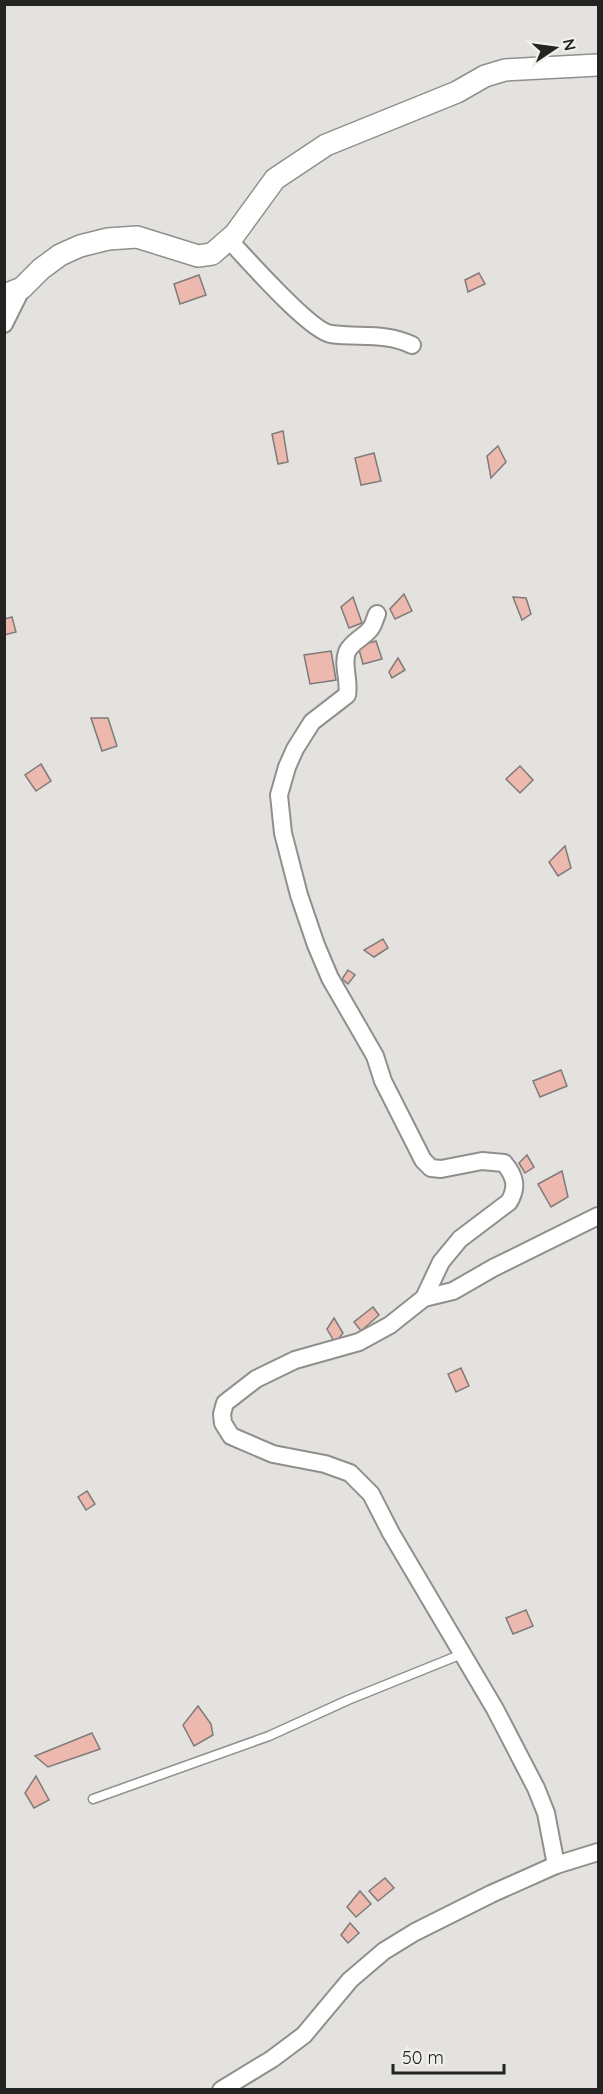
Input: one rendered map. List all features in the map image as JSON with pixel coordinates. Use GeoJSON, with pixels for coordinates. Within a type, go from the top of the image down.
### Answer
{"type":"FeatureCollection","features":[{"type":"Feature","properties":{"kind":"street"},"geometry":{"type":"LineString","coordinates":[[4,324],[13,291],[60,255],[80,246],[108,238],[137,237],[198,256],[212,254],[230,241],[275,179],[326,145],[457,92],[485,76],[505,70],[598,65]]}},
{"type":"Feature","properties":{"kind":"street"},"geometry":{"type":"LineString","coordinates":[[230,241],[315,328],[328,334],[381,335],[398,338],[412,345]]}},
{"type":"Feature","properties":{"kind":"street"},"geometry":{"type":"LineString","coordinates":[[377,614],[371,628],[346,653],[345,662],[349,685],[347,695],[312,722],[295,749],[282,783],[279,803],[283,833],[316,945],[330,978],[375,1056],[383,1081],[423,1160],[431,1168],[441,1169],[482,1161],[504,1163],[513,1175],[516,1184],[509,1202],[459,1239],[441,1262],[424,1298]]}},
{"type":"Feature","properties":{"kind":"street"},"geometry":{"type":"LineString","coordinates":[[556,1865],[546,1814],[536,1788],[495,1709],[391,1533],[371,1494],[350,1473],[325,1464],[273,1454],[231,1436],[223,1423],[222,1414],[225,1403],[256,1380],[295,1360],[359,1342],[390,1325],[424,1298],[453,1291],[493,1268],[598,1216]]}},
{"type":"Feature","properties":{"kind":"street"},"geometry":{"type":"LineString","coordinates":[[221,2090],[272,2060],[304,2035],[350,1980],[384,1951],[415,1932],[491,1894],[556,1865],[598,1852]]}},
{"type":"Feature","properties":{"kind":"lane"},"geometry":{"type":"LineString","coordinates":[[93,1799],[269,1736],[348,1700],[462,1654]]}},
{"type":"Feature","properties":{"kind":"building"},"geometry":{"type":"Polygon","coordinates":[[[479,273],[485,284],[468,292],[465,280],[479,273]]]}},
{"type":"Feature","properties":{"kind":"building"},"geometry":{"type":"Polygon","coordinates":[[[199,275],[206,295],[180,304],[174,284],[199,275]]]}},
{"type":"Feature","properties":{"kind":"building"},"geometry":{"type":"Polygon","coordinates":[[[283,431],[288,462],[278,464],[272,434],[283,431]]]}},
{"type":"Feature","properties":{"kind":"building"},"geometry":{"type":"Polygon","coordinates":[[[498,446],[506,462],[491,478],[487,456],[498,446]]]}},
{"type":"Feature","properties":{"kind":"building"},"geometry":{"type":"Polygon","coordinates":[[[374,453],[381,481],[361,485],[355,458],[374,453]]]}},
{"type":"Feature","properties":{"kind":"building"},"geometry":{"type":"Polygon","coordinates":[[[404,594],[412,611],[395,619],[390,609],[404,594]]]}},
{"type":"Feature","properties":{"kind":"building"},"geometry":{"type":"Polygon","coordinates":[[[353,597],[362,623],[349,628],[341,607],[353,597]]]}},
{"type":"Feature","properties":{"kind":"building"},"geometry":{"type":"Polygon","coordinates":[[[513,597],[526,598],[531,614],[522,620],[513,597]]]}},
{"type":"Feature","properties":{"kind":"building"},"geometry":{"type":"Polygon","coordinates":[[[12,617],[16,632],[4,635],[4,619],[12,617]]]}},
{"type":"Feature","properties":{"kind":"building"},"geometry":{"type":"Polygon","coordinates":[[[376,641],[382,659],[363,664],[358,646],[376,641]]]}},
{"type":"Feature","properties":{"kind":"building"},"geometry":{"type":"Polygon","coordinates":[[[331,651],[336,680],[310,684],[304,655],[331,651]]]}},
{"type":"Feature","properties":{"kind":"building"},"geometry":{"type":"Polygon","coordinates":[[[398,658],[405,670],[392,678],[389,672],[398,658]]]}},
{"type":"Feature","properties":{"kind":"building"},"geometry":{"type":"Polygon","coordinates":[[[91,718],[108,718],[117,746],[102,751],[91,718]]]}},
{"type":"Feature","properties":{"kind":"building"},"geometry":{"type":"Polygon","coordinates":[[[41,764],[51,781],[36,791],[25,775],[41,764]]]}},
{"type":"Feature","properties":{"kind":"building"},"geometry":{"type":"Polygon","coordinates":[[[520,766],[533,780],[520,793],[506,779],[520,766]]]}},
{"type":"Feature","properties":{"kind":"building"},"geometry":{"type":"Polygon","coordinates":[[[565,846],[571,868],[558,876],[549,862],[565,846]]]}},
{"type":"Feature","properties":{"kind":"building"},"geometry":{"type":"Polygon","coordinates":[[[383,939],[388,948],[374,957],[364,950],[383,939]]]}},
{"type":"Feature","properties":{"kind":"building"},"geometry":{"type":"Polygon","coordinates":[[[348,970],[355,975],[348,984],[342,979],[348,970]]]}},
{"type":"Feature","properties":{"kind":"building"},"geometry":{"type":"Polygon","coordinates":[[[561,1070],[567,1086],[540,1097],[533,1081],[561,1070]]]}},
{"type":"Feature","properties":{"kind":"building"},"geometry":{"type":"Polygon","coordinates":[[[527,1155],[534,1167],[525,1173],[519,1163],[527,1155]]]}},
{"type":"Feature","properties":{"kind":"building"},"geometry":{"type":"Polygon","coordinates":[[[562,1171],[568,1197],[551,1207],[538,1184],[562,1171]]]}},
{"type":"Feature","properties":{"kind":"building"},"geometry":{"type":"Polygon","coordinates":[[[373,1307],[379,1315],[361,1331],[354,1322],[373,1307]]]}},
{"type":"Feature","properties":{"kind":"building"},"geometry":{"type":"Polygon","coordinates":[[[334,1318],[343,1333],[335,1343],[327,1329],[334,1318]]]}},
{"type":"Feature","properties":{"kind":"building"},"geometry":{"type":"Polygon","coordinates":[[[461,1368],[469,1386],[456,1392],[448,1374],[461,1368]]]}},
{"type":"Feature","properties":{"kind":"building"},"geometry":{"type":"Polygon","coordinates":[[[87,1491],[95,1504],[86,1510],[78,1497],[87,1491]]]}},
{"type":"Feature","properties":{"kind":"building"},"geometry":{"type":"Polygon","coordinates":[[[526,1610],[533,1626],[513,1634],[506,1618],[526,1610]]]}},
{"type":"Feature","properties":{"kind":"building"},"geometry":{"type":"Polygon","coordinates":[[[198,1706],[211,1724],[213,1735],[194,1746],[183,1725],[198,1706]]]}},
{"type":"Feature","properties":{"kind":"building"},"geometry":{"type":"Polygon","coordinates":[[[92,1733],[100,1749],[48,1767],[35,1756],[92,1733]]]}},
{"type":"Feature","properties":{"kind":"building"},"geometry":{"type":"Polygon","coordinates":[[[36,1776],[49,1800],[34,1808],[25,1793],[36,1776]]]}},
{"type":"Feature","properties":{"kind":"building"},"geometry":{"type":"Polygon","coordinates":[[[385,1878],[394,1888],[378,1901],[369,1891],[385,1878]]]}},
{"type":"Feature","properties":{"kind":"building"},"geometry":{"type":"Polygon","coordinates":[[[360,1891],[371,1904],[356,1917],[347,1907],[360,1891]]]}},
{"type":"Feature","properties":{"kind":"building"},"geometry":{"type":"Polygon","coordinates":[[[350,1923],[359,1933],[348,1943],[341,1935],[350,1923]]]}}]}
